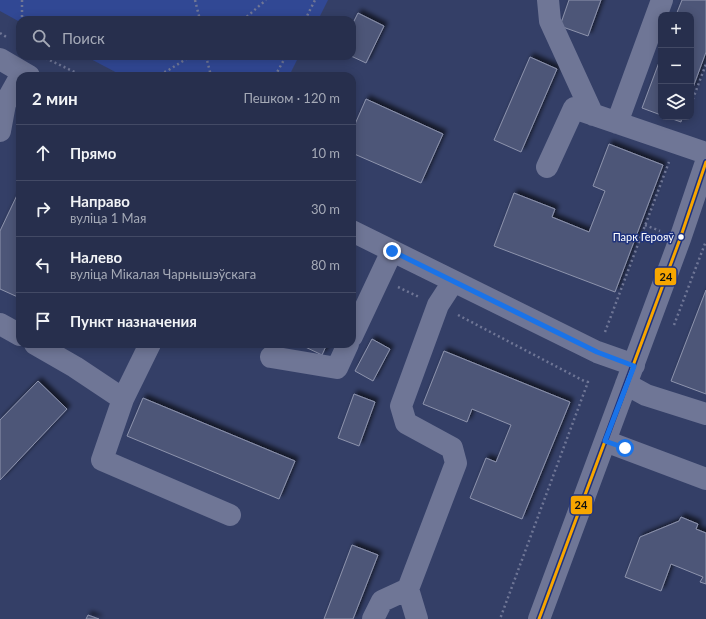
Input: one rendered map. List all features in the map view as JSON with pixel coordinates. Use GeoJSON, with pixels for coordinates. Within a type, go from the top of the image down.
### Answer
{"type":"FeatureCollection","features":[{"type":"Feature","properties":{"kind":"street"},"geometry":{"type":"LineString","coordinates":[[548,0],[550,21],[593,115]]}},
{"type":"Feature","properties":{"kind":"street"},"geometry":{"type":"LineString","coordinates":[[617,123],[662,0]]}},
{"type":"Feature","properties":{"kind":"street"},"geometry":{"type":"LineString","coordinates":[[0,59],[19,72]]}},
{"type":"Feature","properties":{"kind":"street"},"geometry":{"type":"LineString","coordinates":[[0,131],[5,104],[16,86]]}},
{"type":"Feature","properties":{"kind":"street"},"geometry":{"type":"LineString","coordinates":[[547,167],[574,108],[706,153]]}},
{"type":"Feature","properties":{"kind":"street"},"geometry":{"type":"LineString","coordinates":[[547,617],[605,441],[680,239],[706,162]]}},
{"type":"Feature","properties":{"kind":"street"},"geometry":{"type":"LineString","coordinates":[[356,233],[597,352],[630,375],[646,396],[706,414]]}},
{"type":"Feature","properties":{"kind":"street"},"geometry":{"type":"LineString","coordinates":[[356,328],[392,251]]}},
{"type":"Feature","properties":{"kind":"street"},"geometry":{"type":"LineString","coordinates":[[417,619],[408,589],[456,463],[452,448],[406,423],[401,406],[438,305],[453,282]]}},
{"type":"Feature","properties":{"kind":"street"},"geometry":{"type":"LineString","coordinates":[[0,324],[16,333]]}},
{"type":"Feature","properties":{"kind":"street"},"geometry":{"type":"LineString","coordinates":[[42,348],[75,366],[123,398]]}},
{"type":"Feature","properties":{"kind":"street"},"geometry":{"type":"LineString","coordinates":[[148,348],[123,398],[102,460],[230,515]]}},
{"type":"Feature","properties":{"kind":"street"},"geometry":{"type":"LineString","coordinates":[[271,357],[337,368],[346,348]]}},
{"type":"Feature","properties":{"kind":"street"},"geometry":{"type":"LineString","coordinates":[[605,441],[706,479]]}},
{"type":"Feature","properties":{"kind":"street"},"geometry":{"type":"LineString","coordinates":[[373,619],[382,601],[408,589]]}},
{"type":"Feature","properties":{"kind":"path"},"geometry":{"type":"LineString","coordinates":[[22,0],[22,16]]}},
{"type":"Feature","properties":{"kind":"path"},"geometry":{"type":"LineString","coordinates":[[196,0],[199,16]]}},
{"type":"Feature","properties":{"kind":"path"},"geometry":{"type":"LineString","coordinates":[[248,16],[266,0]]}},
{"type":"Feature","properties":{"kind":"path"},"geometry":{"type":"LineString","coordinates":[[307,16],[315,0]]}},
{"type":"Feature","properties":{"kind":"path"},"geometry":{"type":"LineString","coordinates":[[49,60],[75,72]]}},
{"type":"Feature","properties":{"kind":"path"},"geometry":{"type":"LineString","coordinates":[[165,72],[185,60]]}},
{"type":"Feature","properties":{"kind":"path"},"geometry":{"type":"LineString","coordinates":[[207,60],[210,72]]}},
{"type":"Feature","properties":{"kind":"path"},"geometry":{"type":"LineString","coordinates":[[277,72],[284,60]]}},
{"type":"Feature","properties":{"kind":"path"},"geometry":{"type":"LineString","coordinates":[[694,96],[706,64]]}},
{"type":"Feature","properties":{"kind":"path"},"geometry":{"type":"LineString","coordinates":[[604,334],[677,142]]}},
{"type":"Feature","properties":{"kind":"path"},"geometry":{"type":"LineString","coordinates":[[379,279],[438,305],[588,382],[500,619]]}},
{"type":"Feature","properties":{"kind":"shaded area"},"geometry":{"type":"Polygon","coordinates":[[[0,0],[328,0],[320,16],[16,16],[16,20],[0,11],[0,0]]]}},
{"type":"Feature","properties":{"kind":"shaded area"},"geometry":{"type":"Polygon","coordinates":[[[93,60],[297,60],[291,72],[115,72],[93,60]]]}},
{"type":"Feature","properties":{"kind":"building"},"geometry":{"type":"Polygon","coordinates":[[[569,0],[601,0],[588,36],[560,26],[569,0]]]}},
{"type":"Feature","properties":{"kind":"building"},"geometry":{"type":"Polygon","coordinates":[[[682,0],[706,0],[706,52],[694,85],[694,12],[677,12],[682,0]]]}},
{"type":"Feature","properties":{"kind":"building"},"geometry":{"type":"Polygon","coordinates":[[[358,13],[384,26],[366,63],[356,58],[356,17],[358,13]]]}},
{"type":"Feature","properties":{"kind":"building"},"geometry":{"type":"Polygon","coordinates":[[[530,57],[557,69],[521,152],[494,140],[530,57]]]}},
{"type":"Feature","properties":{"kind":"building"},"geometry":{"type":"Polygon","coordinates":[[[658,65],[658,114],[642,108],[658,65]]]}},
{"type":"Feature","properties":{"kind":"building"},"geometry":{"type":"Polygon","coordinates":[[[366,99],[443,134],[421,183],[356,155],[356,122],[366,99]]]}},
{"type":"Feature","properties":{"kind":"building"},"geometry":{"type":"Polygon","coordinates":[[[609,144],[663,165],[615,292],[494,246],[514,193],[555,209],[552,217],[589,232],[605,191],[593,186],[609,144]]]}},
{"type":"Feature","properties":{"kind":"building"},"geometry":{"type":"Polygon","coordinates":[[[16,197],[16,296],[0,289],[0,231],[16,197]]]}},
{"type":"Feature","properties":{"kind":"building"},"geometry":{"type":"Polygon","coordinates":[[[706,290],[706,394],[671,381],[706,290]]]}},
{"type":"Feature","properties":{"kind":"building"},"geometry":{"type":"Polygon","coordinates":[[[372,339],[390,349],[373,381],[355,371],[372,339]]]}},
{"type":"Feature","properties":{"kind":"building"},"geometry":{"type":"Polygon","coordinates":[[[307,348],[325,348],[322,355],[307,348]]]}},
{"type":"Feature","properties":{"kind":"building"},"geometry":{"type":"Polygon","coordinates":[[[444,351],[570,402],[522,519],[470,498],[486,458],[496,462],[511,425],[472,409],[467,422],[423,404],[444,351]]]}},
{"type":"Feature","properties":{"kind":"building"},"geometry":{"type":"Polygon","coordinates":[[[38,381],[67,409],[0,480],[0,420],[38,381]]]}},
{"type":"Feature","properties":{"kind":"building"},"geometry":{"type":"Polygon","coordinates":[[[354,394],[375,402],[359,446],[338,438],[354,394]]]}},
{"type":"Feature","properties":{"kind":"building"},"geometry":{"type":"Polygon","coordinates":[[[143,398],[295,461],[279,499],[127,436],[143,398]]]}},
{"type":"Feature","properties":{"kind":"building"},"geometry":{"type":"Polygon","coordinates":[[[681,517],[698,524],[696,529],[706,533],[706,584],[700,582],[703,577],[671,564],[661,591],[625,577],[640,537],[679,521],[681,517]]]}},
{"type":"Feature","properties":{"kind":"building"},"geometry":{"type":"Polygon","coordinates":[[[352,545],[378,555],[353,619],[324,619],[352,545]]]}},
{"type":"Feature","properties":{"kind":"building"},"geometry":{"type":"Polygon","coordinates":[[[88,615],[99,619],[86,619],[88,615]]]}},
{"type":"Feature","properties":{"kind":"transit line","name":"24"},"geometry":{"type":"LineString","coordinates":[[539,619],[680,239],[706,162]]}},
{"type":"Feature","properties":{"kind":"place","name":"Парк Герояў"},"geometry":{"type":"Point","coordinates":[681,237]}},
{"type":"Feature","properties":{"kind":"route"},"geometry":{"type":"LineString","coordinates":[[392,251],[597,352],[634,366],[605,441],[625,448]]}}]}
